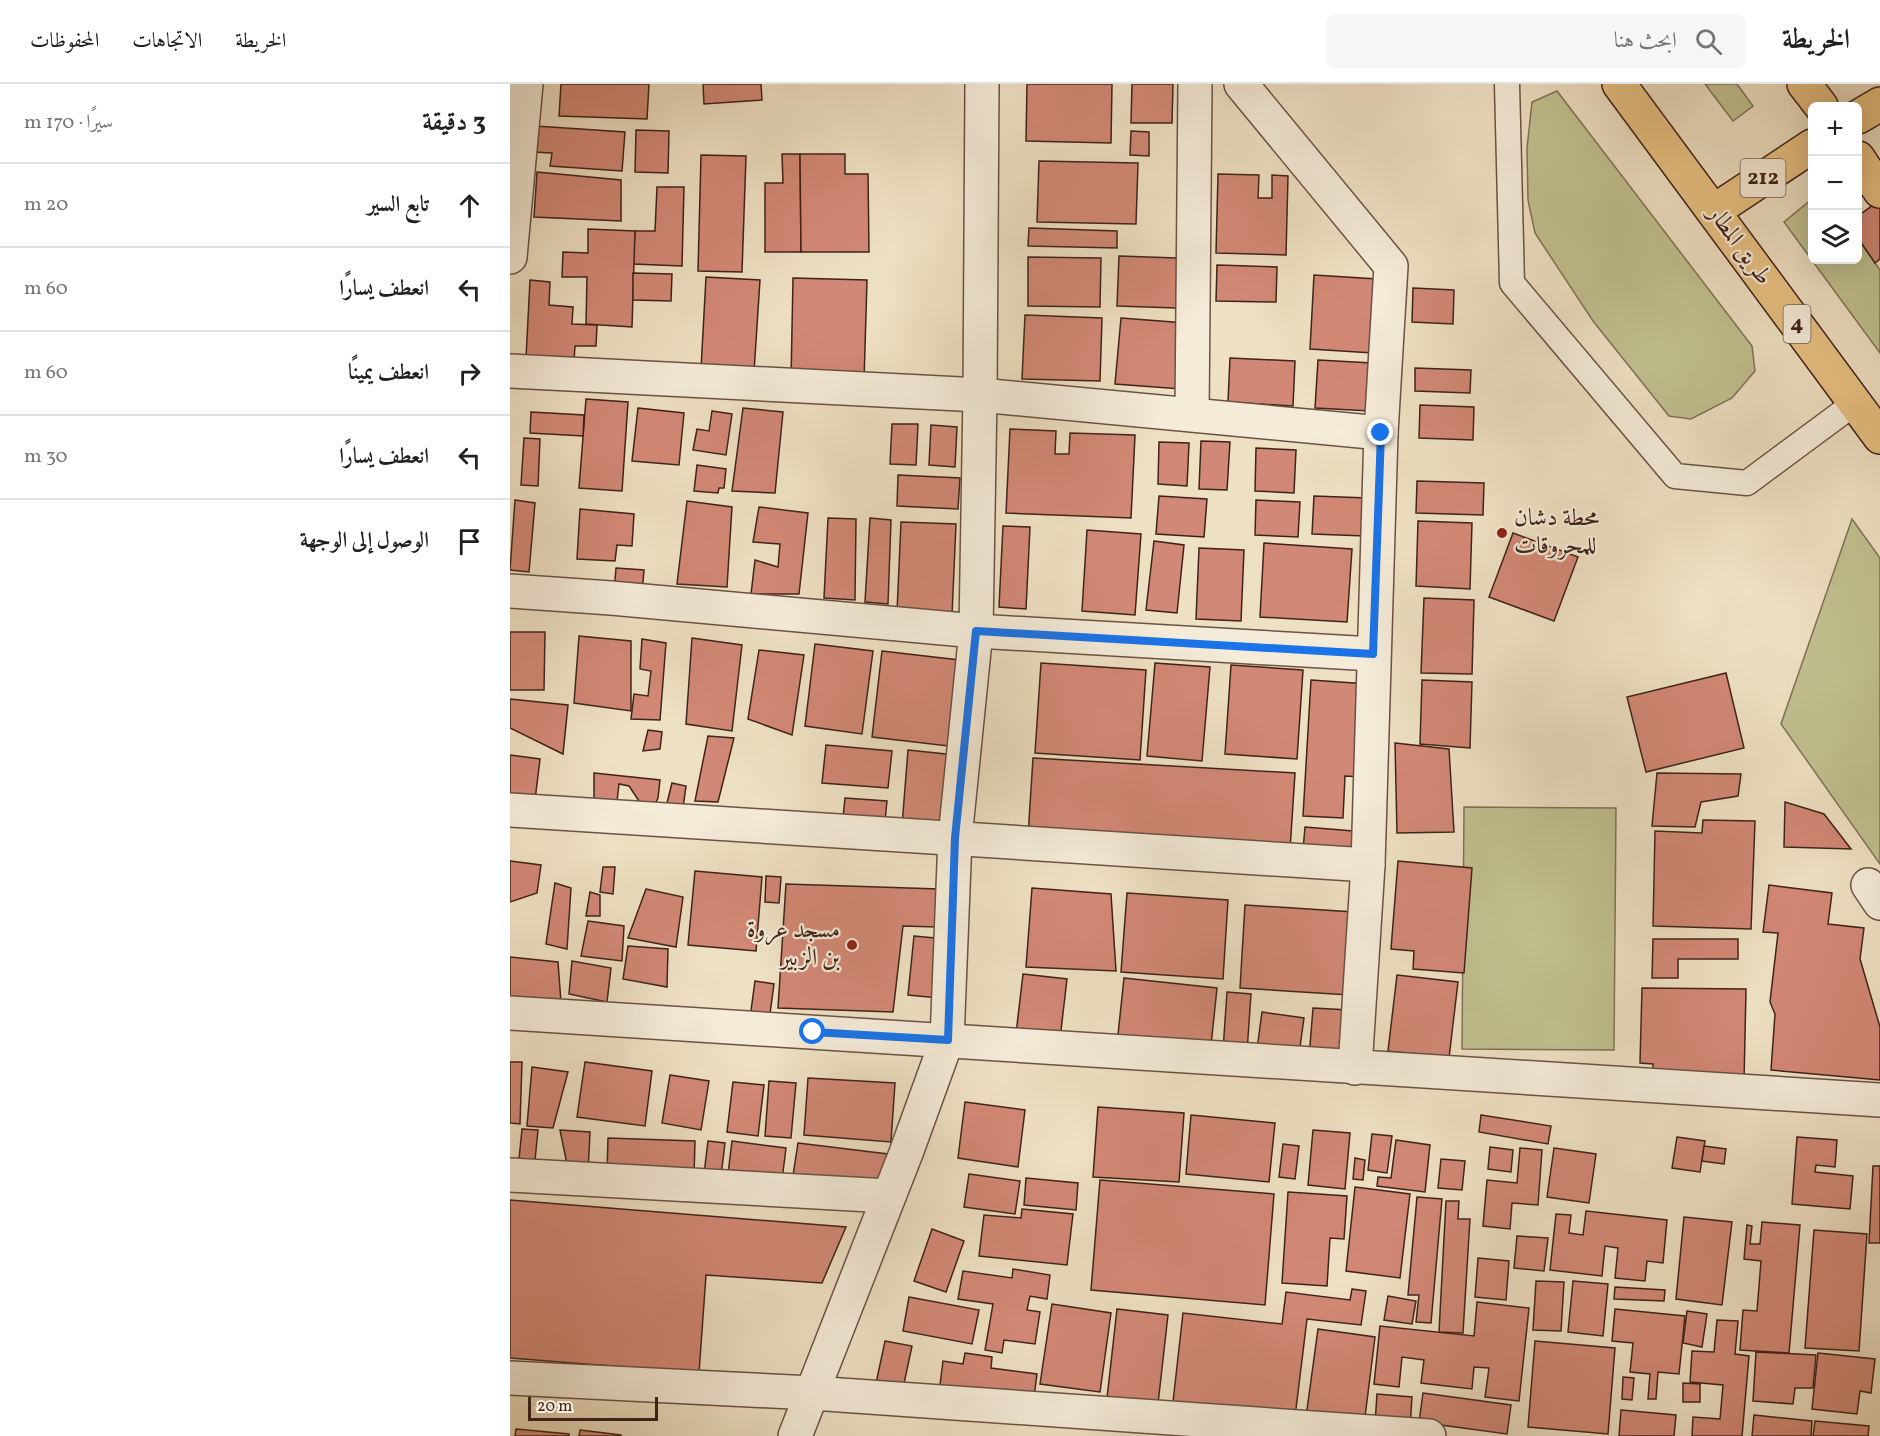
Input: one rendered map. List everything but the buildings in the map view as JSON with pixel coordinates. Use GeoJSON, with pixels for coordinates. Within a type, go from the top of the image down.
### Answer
{"type":"FeatureCollection","features":[{"type":"Feature","properties":{"kind":"main road","name":"طريق المطار"},"geometry":{"type":"LineString","coordinates":[[1619,84],[1880,437]]}},
{"type":"Feature","properties":{"kind":"main road"},"geometry":{"type":"LineString","coordinates":[[1804,84],[1818,102]]}},
{"type":"Feature","properties":{"kind":"main road"},"geometry":{"type":"LineString","coordinates":[[1862,114],[1880,104]]}},
{"type":"Feature","properties":{"kind":"main road","name":"212"},"geometry":{"type":"LineString","coordinates":[[1714,211],[1808,149]]}},
{"type":"Feature","properties":{"kind":"main road"},"geometry":{"type":"LineString","coordinates":[[1862,165],[1880,191]]}},
{"type":"Feature","properties":{"kind":"street"},"geometry":{"type":"LineString","coordinates":[[795,1436],[948,1040],[955,838],[976,631],[982,84]]}},
{"type":"Feature","properties":{"kind":"street"},"geometry":{"type":"LineString","coordinates":[[1192,414],[1195,84]]}},
{"type":"Feature","properties":{"kind":"street"},"geometry":{"type":"LineString","coordinates":[[1241,84],[1391,266],[1381,433],[1368,865],[1355,1068]]}},
{"type":"Feature","properties":{"kind":"street"},"geometry":{"type":"LineString","coordinates":[[510,257],[521,91]]}},
{"type":"Feature","properties":{"kind":"street"},"geometry":{"type":"LineString","coordinates":[[510,371],[980,395],[1381,433]]}},
{"type":"Feature","properties":{"kind":"street"},"geometry":{"type":"LineString","coordinates":[[510,591],[976,631],[1373,654]]}},
{"type":"Feature","properties":{"kind":"street"},"geometry":{"type":"LineString","coordinates":[[510,810],[1368,865]]}},
{"type":"Feature","properties":{"kind":"street"},"geometry":{"type":"LineString","coordinates":[[510,1013],[1880,1100]]}},
{"type":"Feature","properties":{"kind":"street"},"geometry":{"type":"LineString","coordinates":[[510,1175],[889,1196]]}},
{"type":"Feature","properties":{"kind":"street"},"geometry":{"type":"LineString","coordinates":[[510,1378],[812,1393],[1429,1436]]}},
{"type":"Feature","properties":{"kind":"lane"},"geometry":{"type":"LineString","coordinates":[[1507,84],[1512,283],[1675,476],[1747,483],[1855,403]]}},
{"type":"Feature","properties":{"kind":"green space"},"geometry":{"type":"Polygon","coordinates":[[[1705,84],[1737,84],[1753,106],[1733,121],[1705,84]]]}},
{"type":"Feature","properties":{"kind":"green space"},"geometry":{"type":"Polygon","coordinates":[[[1557,91],[1752,346],[1755,371],[1732,398],[1691,419],[1669,416],[1593,321],[1535,233],[1528,200],[1527,148],[1532,102],[1557,91]]]}},
{"type":"Feature","properties":{"kind":"green space"},"geometry":{"type":"Polygon","coordinates":[[[1808,202],[1808,255],[1784,222],[1808,202]]]}},
{"type":"Feature","properties":{"kind":"green space"},"geometry":{"type":"Polygon","coordinates":[[[1862,245],[1880,270],[1880,353],[1815,264],[1862,264],[1862,245]]]}},
{"type":"Feature","properties":{"kind":"green space"},"geometry":{"type":"Polygon","coordinates":[[[1852,519],[1880,558],[1880,864],[1781,724],[1852,519]]]}},
{"type":"Feature","properties":{"kind":"green space"},"geometry":{"type":"Polygon","coordinates":[[[1464,807],[1616,808],[1614,1050],[1462,1049],[1464,807]]]}},
{"type":"Feature","properties":{"kind":"place","name":"محطة دشان للمحروقات"},"geometry":{"type":"Point","coordinates":[1502,533]}},
{"type":"Feature","properties":{"kind":"place","name":"مسجد عروة بن الزبير"},"geometry":{"type":"Point","coordinates":[852,945]}},
{"type":"Feature","properties":{"kind":"route"},"geometry":{"type":"LineString","coordinates":[[813,1032],[948,1040],[955,838],[976,631],[1373,654],[1381,433]]}}]}
